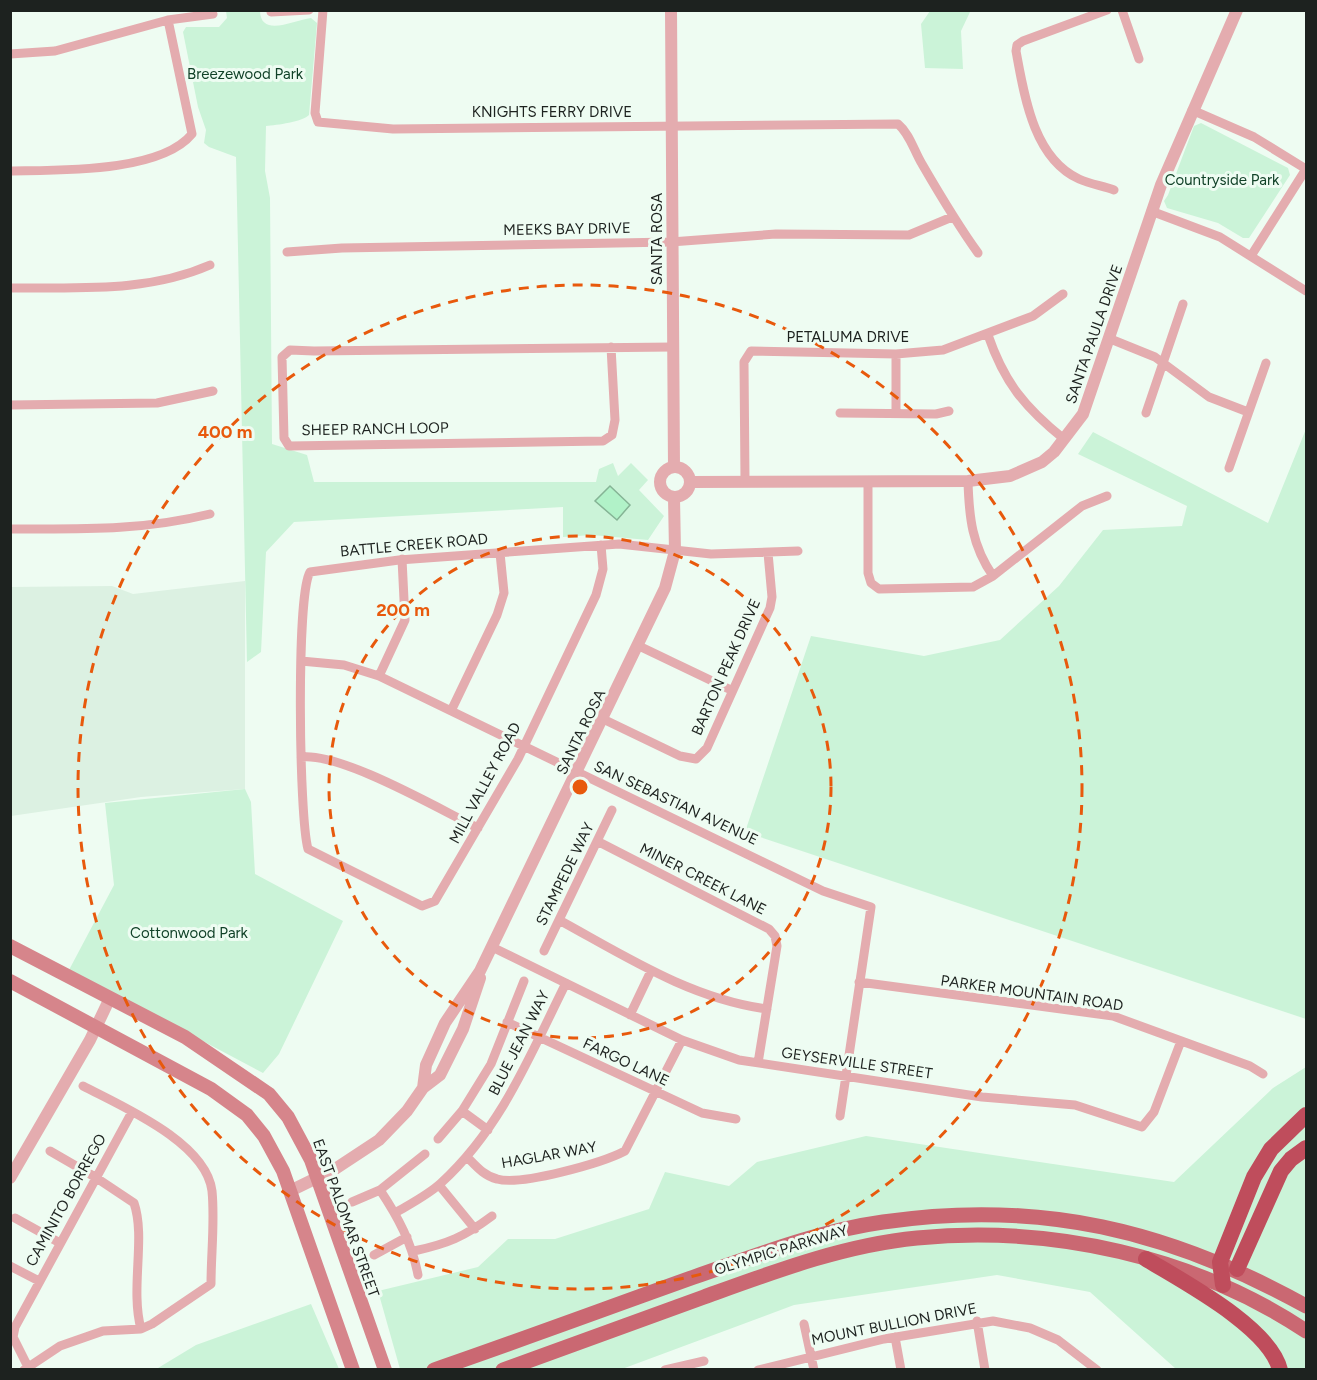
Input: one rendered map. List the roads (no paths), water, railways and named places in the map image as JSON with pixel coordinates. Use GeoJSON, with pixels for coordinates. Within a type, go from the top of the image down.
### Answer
{"type":"FeatureCollection","features":[{"type":"Feature","properties":{"kind":"highway"},"geometry":{"type":"LineString","coordinates":[[1223,1285],[1220,1262],[1259,1167],[1278,1141],[1306,1114]]}},
{"type":"Feature","properties":{"kind":"highway"},"geometry":{"type":"LineString","coordinates":[[1237,1269],[1281,1172],[1291,1159],[1306,1148]]}},
{"type":"Feature","properties":{"kind":"highway"},"geometry":{"type":"LineString","coordinates":[[1146,1258],[1227,1310],[1255,1332],[1268,1345],[1280,1370]]}},
{"type":"Feature","properties":{"kind":"main road","name":"EAST PALOMAR STREET"},"geometry":{"type":"LineString","coordinates":[[10,946],[185,1037],[268,1094],[288,1117],[317,1178],[385,1370]]}},
{"type":"Feature","properties":{"kind":"main road"},"geometry":{"type":"LineString","coordinates":[[10,981],[98,1026],[211,1089],[247,1115],[264,1136],[290,1191],[353,1370]]}},
{"type":"Feature","properties":{"kind":"main road","name":"OLYMPIC PARKWAY"},"geometry":{"type":"LineString","coordinates":[[434,1370],[781,1246],[881,1222],[980,1214],[1034,1217],[1126,1232],[1220,1262],[1306,1306]]}},
{"type":"Feature","properties":{"kind":"main road","name":"OLYMPIC PARKWAY"},"geometry":{"type":"LineString","coordinates":[[503,1370],[785,1268],[850,1250],[916,1238],[1034,1236],[1146,1258],[1223,1285],[1306,1331]]}},
{"type":"Feature","properties":{"kind":"street"},"geometry":{"type":"LineString","coordinates":[[272,12],[309,10]]}},
{"type":"Feature","properties":{"kind":"street","name":"KNIGHTS FERRY DRIVE"},"geometry":{"type":"LineString","coordinates":[[323,10],[315,113],[318,122],[393,129],[898,124],[905,130],[914,151],[952,217]]}},
{"type":"Feature","properties":{"kind":"street","name":"SANTA ROSA"},"geometry":{"type":"LineString","coordinates":[[671,10],[674,467]]}},
{"type":"Feature","properties":{"kind":"street"},"geometry":{"type":"LineString","coordinates":[[1107,10],[1023,41],[1017,45],[1016,51],[1032,115],[1046,150],[1078,179],[1114,190]]}},
{"type":"Feature","properties":{"kind":"street"},"geometry":{"type":"LineString","coordinates":[[1122,10],[1139,59]]}},
{"type":"Feature","properties":{"kind":"street","name":"SANTA PAULA DRIVE"},"geometry":{"type":"LineString","coordinates":[[690,482],[745,480],[968,481],[1010,476],[1026,471],[1042,462],[1083,414],[1151,211],[1237,10]]}},
{"type":"Feature","properties":{"kind":"street"},"geometry":{"type":"LineString","coordinates":[[10,54],[55,51],[168,20],[213,14]]}},
{"type":"Feature","properties":{"kind":"street"},"geometry":{"type":"LineString","coordinates":[[10,171],[88,171],[182,146],[192,134],[168,20]]}},
{"type":"Feature","properties":{"kind":"street"},"geometry":{"type":"LineString","coordinates":[[1192,111],[1254,137],[1306,169],[1251,256]]}},
{"type":"Feature","properties":{"kind":"street"},"geometry":{"type":"LineString","coordinates":[[1151,211],[1190,224],[1251,256],[1306,291]]}},
{"type":"Feature","properties":{"kind":"street"},"geometry":{"type":"LineString","coordinates":[[952,217],[978,253]]}},
{"type":"Feature","properties":{"kind":"street","name":"MEEKS BAY DRIVE"},"geometry":{"type":"LineString","coordinates":[[287,252],[336,248],[671,242],[776,234],[909,236],[952,217]]}},
{"type":"Feature","properties":{"kind":"street"},"geometry":{"type":"LineString","coordinates":[[10,288],[136,286],[168,281],[210,265]]}},
{"type":"Feature","properties":{"kind":"street","name":"PETALUMA DRIVE"},"geometry":{"type":"LineString","coordinates":[[745,480],[744,362],[751,351],[896,354],[943,350],[988,335],[1033,316],[1063,294]]}},
{"type":"Feature","properties":{"kind":"street"},"geometry":{"type":"LineString","coordinates":[[1146,413],[1183,304]]}},
{"type":"Feature","properties":{"kind":"street"},"geometry":{"type":"LineString","coordinates":[[988,335],[1001,371],[1021,400],[1064,439]]}},
{"type":"Feature","properties":{"kind":"street"},"geometry":{"type":"LineString","coordinates":[[1108,338],[1142,351],[1164,363],[1209,397],[1248,412]]}},
{"type":"Feature","properties":{"kind":"street","name":"SHEEP RANCH LOOP"},"geometry":{"type":"LineString","coordinates":[[611,347],[615,420],[612,435],[603,441],[289,446],[285,438],[282,357],[290,350],[611,347],[673,347]]}},
{"type":"Feature","properties":{"kind":"street"},"geometry":{"type":"LineString","coordinates":[[896,354],[896,412]]}},
{"type":"Feature","properties":{"kind":"street"},"geometry":{"type":"LineString","coordinates":[[1229,468],[1266,363]]}},
{"type":"Feature","properties":{"kind":"street"},"geometry":{"type":"LineString","coordinates":[[10,405],[157,403],[213,391]]}},
{"type":"Feature","properties":{"kind":"street"},"geometry":{"type":"LineString","coordinates":[[840,413],[949,411]]}},
{"type":"Feature","properties":{"kind":"street"},"geometry":{"type":"LineString","coordinates":[[674,467],[687,473],[690,482],[687,492],[674,498],[665,494],[659,482],[662,473],[674,467]]}},
{"type":"Feature","properties":{"kind":"street"},"geometry":{"type":"LineString","coordinates":[[968,481],[971,528],[976,546],[993,576]]}},
{"type":"Feature","properties":{"kind":"street"},"geometry":{"type":"LineString","coordinates":[[868,482],[868,573],[871,583],[879,589],[973,587],[993,576],[1082,506],[1107,496]]}},
{"type":"Feature","properties":{"kind":"street","name":"SANTA ROSA"},"geometry":{"type":"LineString","coordinates":[[423,1088],[426,1065],[445,1023],[480,971],[578,773],[665,588],[675,551],[674,498]]}},
{"type":"Feature","properties":{"kind":"street"},"geometry":{"type":"LineString","coordinates":[[10,529],[131,528],[172,523],[210,514]]}},
{"type":"Feature","properties":{"kind":"street","name":"BATTLE CREEK ROAD"},"geometry":{"type":"LineString","coordinates":[[308,849],[304,834],[302,661],[304,598],[306,578],[310,572],[402,560],[601,545],[638,545],[711,554],[798,551]]}},
{"type":"Feature","properties":{"kind":"street","name":"MILL VALLEY ROAD"},"geometry":{"type":"LineString","coordinates":[[308,849],[422,906],[435,901],[524,746],[596,595],[603,569],[601,545]]}},
{"type":"Feature","properties":{"kind":"street"},"geometry":{"type":"LineString","coordinates":[[450,711],[497,615],[504,593],[500,553]]}},
{"type":"Feature","properties":{"kind":"street","name":"BARTON PEAK DRIVE"},"geometry":{"type":"LineString","coordinates":[[603,719],[680,756],[696,759],[707,748],[770,608],[772,597],[768,553]]}},
{"type":"Feature","properties":{"kind":"street"},"geometry":{"type":"LineString","coordinates":[[379,676],[405,620],[402,560]]}},
{"type":"Feature","properties":{"kind":"street"},"geometry":{"type":"LineString","coordinates":[[639,646],[732,690]]}},
{"type":"Feature","properties":{"kind":"street","name":"SAN SEBASTIAN AVENUE"},"geometry":{"type":"LineString","coordinates":[[302,661],[344,664],[379,676],[823,891],[872,907],[859,982]]}},
{"type":"Feature","properties":{"kind":"street"},"geometry":{"type":"LineString","coordinates":[[302,757],[314,755],[359,770],[478,828]]}},
{"type":"Feature","properties":{"kind":"street","name":"STAMPEDE WAY"},"geometry":{"type":"LineString","coordinates":[[544,951],[612,810]]}},
{"type":"Feature","properties":{"kind":"street","name":"MINER CREEK LANE"},"geometry":{"type":"LineString","coordinates":[[597,841],[769,929],[775,936],[777,946],[758,1063]]}},
{"type":"Feature","properties":{"kind":"street"},"geometry":{"type":"LineString","coordinates":[[559,920],[651,971],[733,1005],[767,1009]]}},
{"type":"Feature","properties":{"kind":"street","name":"GEYSERVILLE STREET"},"geometry":{"type":"LineString","coordinates":[[492,947],[682,1040],[739,1060],[982,1097],[1075,1105],[1142,1127],[1154,1112],[1181,1041]]}},
{"type":"Feature","properties":{"kind":"street","name":"SANTA ROSA"},"geometry":{"type":"LineString","coordinates":[[290,1191],[317,1178],[379,1140],[407,1111],[423,1088],[440,1075],[454,1051],[476,994],[480,971]]}},
{"type":"Feature","properties":{"kind":"street"},"geometry":{"type":"LineString","coordinates":[[630,1015],[651,971]]}},
{"type":"Feature","properties":{"kind":"street"},"geometry":{"type":"LineString","coordinates":[[438,1139],[462,1112],[491,1064],[524,981]]}},
{"type":"Feature","properties":{"kind":"street"},"geometry":{"type":"LineString","coordinates":[[840,1116],[859,982]]}},
{"type":"Feature","properties":{"kind":"street","name":"PARKER MOUNTAIN ROAD"},"geometry":{"type":"LineString","coordinates":[[859,982],[1113,1016],[1250,1066],[1263,1074]]}},
{"type":"Feature","properties":{"kind":"street","name":"BLUE JEAN WAY"},"geometry":{"type":"LineString","coordinates":[[395,1213],[439,1185],[467,1157],[488,1130],[511,1096],[566,983]]}},
{"type":"Feature","properties":{"kind":"street"},"geometry":{"type":"LineString","coordinates":[[10,1178],[98,1026],[110,998]]}},
{"type":"Feature","properties":{"kind":"street","name":"FARGO LANE"},"geometry":{"type":"LineString","coordinates":[[507,1022],[702,1113],[736,1119]]}},
{"type":"Feature","properties":{"kind":"street","name":"HAGLAR WAY"},"geometry":{"type":"LineString","coordinates":[[467,1157],[483,1173],[503,1181],[609,1160],[625,1151],[632,1142],[682,1040]]}},
{"type":"Feature","properties":{"kind":"street"},"geometry":{"type":"LineString","coordinates":[[26,1368],[60,1346],[103,1331],[141,1329],[211,1284],[212,1189],[197,1162],[177,1139],[83,1086]]}},
{"type":"Feature","properties":{"kind":"street","name":"CAMINITO BORREGO"},"geometry":{"type":"LineString","coordinates":[[26,1368],[14,1336],[14,1318],[39,1281],[132,1112]]}},
{"type":"Feature","properties":{"kind":"street"},"geometry":{"type":"LineString","coordinates":[[462,1112],[488,1130]]}},
{"type":"Feature","properties":{"kind":"street"},"geometry":{"type":"LineString","coordinates":[[50,1151],[131,1199],[136,1210],[135,1308],[141,1329]]}},
{"type":"Feature","properties":{"kind":"street"},"geometry":{"type":"LineString","coordinates":[[352,1202],[380,1190],[425,1154]]}},
{"type":"Feature","properties":{"kind":"street"},"geometry":{"type":"LineString","coordinates":[[439,1185],[475,1229]]}},
{"type":"Feature","properties":{"kind":"street"},"geometry":{"type":"LineString","coordinates":[[380,1190],[395,1213],[414,1251],[418,1275]]}},
{"type":"Feature","properties":{"kind":"street"},"geometry":{"type":"LineString","coordinates":[[414,1251],[448,1243],[475,1229],[492,1216]]}},
{"type":"Feature","properties":{"kind":"street"},"geometry":{"type":"LineString","coordinates":[[15,1218],[60,1243]]}},
{"type":"Feature","properties":{"kind":"street"},"geometry":{"type":"LineString","coordinates":[[374,1254],[407,1236]]}},
{"type":"Feature","properties":{"kind":"street"},"geometry":{"type":"LineString","coordinates":[[10,1266],[39,1281]]}},
{"type":"Feature","properties":{"kind":"street","name":"MOUNT BULLION DRIVE"},"geometry":{"type":"LineString","coordinates":[[758,1370],[895,1337],[993,1320],[1030,1328],[1058,1340],[1097,1370]]}},
{"type":"Feature","properties":{"kind":"street"},"geometry":{"type":"LineString","coordinates":[[977,1321],[985,1370]]}},
{"type":"Feature","properties":{"kind":"street"},"geometry":{"type":"LineString","coordinates":[[804,1324],[814,1370]]}},
{"type":"Feature","properties":{"kind":"street"},"geometry":{"type":"LineString","coordinates":[[895,1337],[901,1370]]}},
{"type":"Feature","properties":{"kind":"street"},"geometry":{"type":"LineString","coordinates":[[665,1370],[704,1361]]}},
{"type":"Feature","properties":{"kind":"park label","name":"Breezewood Park"},"geometry":{"type":"Point","coordinates":[245,74]}},
{"type":"Feature","properties":{"kind":"park label","name":"Countryside Park"},"geometry":{"type":"Point","coordinates":[1222,180]}},
{"type":"Feature","properties":{"kind":"park label","name":"Cottonwood Park"},"geometry":{"type":"Point","coordinates":[189,933]}}]}
